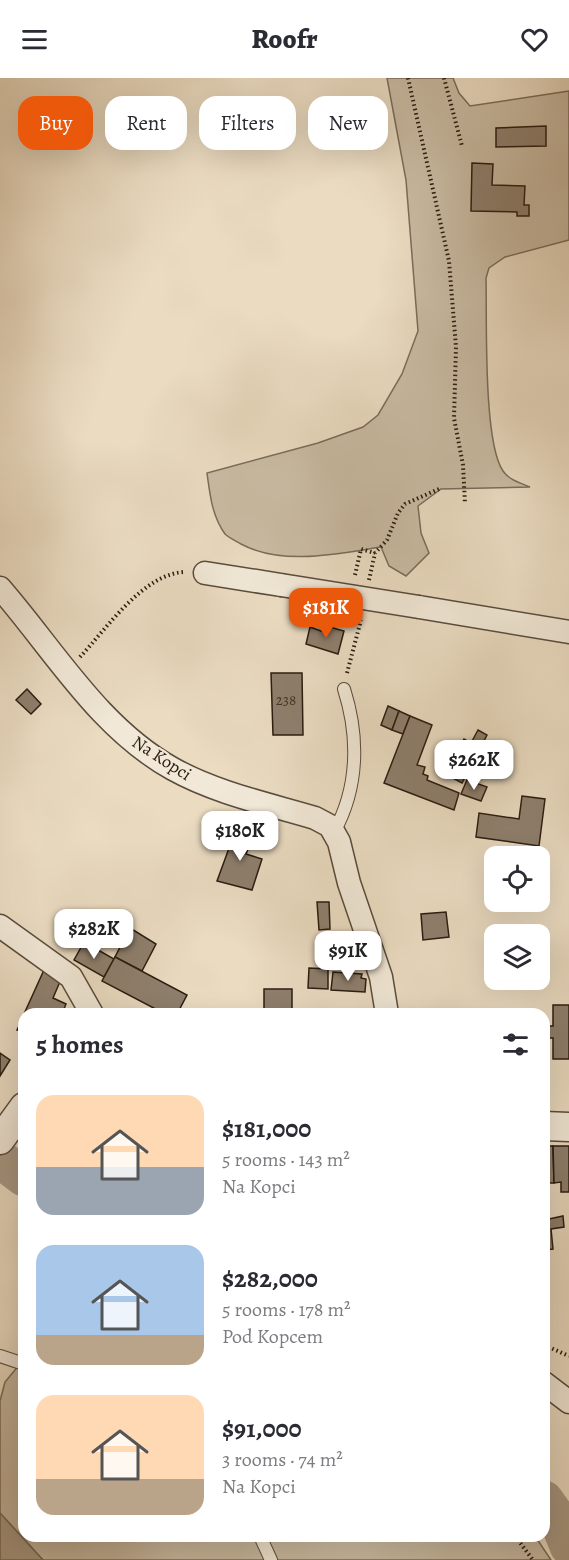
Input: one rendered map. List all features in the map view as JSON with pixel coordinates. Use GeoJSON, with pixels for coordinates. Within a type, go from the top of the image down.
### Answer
{"type":"FeatureCollection","features":[{"type":"Feature","properties":{"kind":"street"},"geometry":{"type":"LineString","coordinates":[[205,573],[569,632]]}},
{"type":"Feature","properties":{"kind":"street","name":"Na Kopci"},"geometry":{"type":"LineString","coordinates":[[0,588],[67,670],[122,732],[172,768],[215,788],[315,818],[334,832]]}},
{"type":"Feature","properties":{"kind":"street"},"geometry":{"type":"LineString","coordinates":[[334,832],[381,976],[386,1008]]}},
{"type":"Feature","properties":{"kind":"street"},"geometry":{"type":"LineString","coordinates":[[0,926],[71,977],[89,1008]]}},
{"type":"Feature","properties":{"kind":"street"},"geometry":{"type":"LineString","coordinates":[[0,1140],[18,1115]]}},
{"type":"Feature","properties":{"kind":"street"},"geometry":{"type":"LineString","coordinates":[[550,1126],[569,1127]]}},
{"type":"Feature","properties":{"kind":"street"},"geometry":{"type":"LineString","coordinates":[[550,1388],[569,1402]]}},
{"type":"Feature","properties":{"kind":"lane"},"geometry":{"type":"LineString","coordinates":[[334,832],[346,805],[354,768],[353,717],[344,688]]}},
{"type":"Feature","properties":{"kind":"lane"},"geometry":{"type":"LineString","coordinates":[[0,1356],[18,1362]]}},
{"type":"Feature","properties":{"kind":"lane"},"geometry":{"type":"LineString","coordinates":[[263,1542],[271,1560]]}},
{"type":"Feature","properties":{"kind":"path"},"geometry":{"type":"LineString","coordinates":[[408,78],[449,261],[456,347],[454,418],[463,465],[465,504]]}},
{"type":"Feature","properties":{"kind":"path"},"geometry":{"type":"LineString","coordinates":[[444,78],[462,146]]}},
{"type":"Feature","properties":{"kind":"path"},"geometry":{"type":"LineString","coordinates":[[356,571],[361,549],[375,553],[387,540],[405,504],[439,489]]}},
{"type":"Feature","properties":{"kind":"path"},"geometry":{"type":"LineString","coordinates":[[67,670],[154,580],[176,572],[205,573]]}},
{"type":"Feature","properties":{"kind":"path"},"geometry":{"type":"LineString","coordinates":[[550,1348],[569,1356]]}},
{"type":"Feature","properties":{"kind":"path"},"geometry":{"type":"LineString","coordinates":[[520,1542],[533,1560]]}},
{"type":"Feature","properties":{"kind":"shaded area"},"geometry":{"type":"Polygon","coordinates":[[[387,78],[453,78],[459,93],[470,106],[569,91],[569,240],[505,257],[489,268],[486,278],[487,379],[492,434],[503,471],[508,477],[530,487],[441,489],[418,506],[421,533],[429,553],[406,576],[389,566],[381,547],[328,555],[292,556],[257,551],[241,544],[225,534],[217,520],[207,473],[318,443],[363,427],[378,415],[402,374],[418,331],[406,180],[387,78]]]}},
{"type":"Feature","properties":{"kind":"shaded area"},"geometry":{"type":"Polygon","coordinates":[[[18,1366],[18,1533],[0,1513],[0,1401],[5,1382],[18,1366]]]}},
{"type":"Feature","properties":{"kind":"shaded area"},"geometry":{"type":"Polygon","coordinates":[[[0,1513],[18,1533],[18,1542],[27,1542],[43,1560],[0,1560],[0,1513]]]}},
{"type":"Feature","properties":{"kind":"shaded area"},"geometry":{"type":"Polygon","coordinates":[[[27,1542],[539,1542],[551,1560],[43,1560],[27,1542]]]}},
{"type":"Feature","properties":{"kind":"building"},"geometry":{"type":"Polygon","coordinates":[[[546,126],[546,146],[496,147],[496,128],[546,126]]]}},
{"type":"Feature","properties":{"kind":"building"},"geometry":{"type":"Polygon","coordinates":[[[472,163],[493,164],[492,185],[525,186],[524,205],[529,205],[529,216],[517,216],[517,212],[471,211],[472,163]]]}},
{"type":"Feature","properties":{"kind":"building"},"geometry":{"type":"Polygon","coordinates":[[[326,626],[344,631],[338,654],[306,644],[310,627],[324,632],[326,626]]]}},
{"type":"Feature","properties":{"kind":"building"},"geometry":{"type":"Polygon","coordinates":[[[271,673],[302,673],[303,735],[273,735],[271,673]]]}},
{"type":"Feature","properties":{"kind":"building"},"geometry":{"type":"Polygon","coordinates":[[[27,689],[41,704],[31,714],[16,700],[27,689]]]}},
{"type":"Feature","properties":{"kind":"building"},"geometry":{"type":"Polygon","coordinates":[[[388,706],[399,711],[392,730],[381,725],[388,706]]]}},
{"type":"Feature","properties":{"kind":"building"},"geometry":{"type":"Polygon","coordinates":[[[399,711],[410,716],[403,734],[392,730],[399,711]]]}},
{"type":"Feature","properties":{"kind":"building"},"geometry":{"type":"Polygon","coordinates":[[[410,716],[432,725],[417,765],[425,767],[423,774],[428,776],[427,780],[459,793],[454,810],[384,783],[410,716]]]}},
{"type":"Feature","properties":{"kind":"building"},"geometry":{"type":"Polygon","coordinates":[[[478,730],[487,735],[462,783],[445,774],[464,739],[471,743],[478,730]]]}},
{"type":"Feature","properties":{"kind":"building"},"geometry":{"type":"Polygon","coordinates":[[[467,780],[487,787],[481,801],[461,794],[467,780]]]}},
{"type":"Feature","properties":{"kind":"building"},"geometry":{"type":"Polygon","coordinates":[[[522,796],[545,799],[539,846],[476,837],[479,813],[519,819],[522,796]]]}},
{"type":"Feature","properties":{"kind":"building"},"geometry":{"type":"Polygon","coordinates":[[[232,828],[254,835],[246,854],[262,859],[252,890],[217,881],[232,840],[229,839],[232,828]]]}},
{"type":"Feature","properties":{"kind":"building"},"geometry":{"type":"Polygon","coordinates":[[[317,902],[329,902],[330,929],[319,930],[317,902]]]}},
{"type":"Feature","properties":{"kind":"building"},"geometry":{"type":"Polygon","coordinates":[[[446,912],[449,937],[423,940],[421,914],[446,912]]]}},
{"type":"Feature","properties":{"kind":"building"},"geometry":{"type":"Polygon","coordinates":[[[130,928],[156,944],[142,971],[115,957],[130,928]]]}},
{"type":"Feature","properties":{"kind":"building"},"geometry":{"type":"Polygon","coordinates":[[[84,942],[114,959],[104,977],[74,960],[84,942]]]}},
{"type":"Feature","properties":{"kind":"building"},"geometry":{"type":"Polygon","coordinates":[[[115,957],[187,995],[180,1008],[154,1008],[102,981],[115,957]]]}},
{"type":"Feature","properties":{"kind":"building"},"geometry":{"type":"Polygon","coordinates":[[[309,968],[328,969],[328,989],[308,988],[309,968]]]}},
{"type":"Feature","properties":{"kind":"building"},"geometry":{"type":"Polygon","coordinates":[[[44,970],[62,977],[53,998],[66,1004],[64,1008],[27,1008],[44,970]]]}},
{"type":"Feature","properties":{"kind":"building"},"geometry":{"type":"Polygon","coordinates":[[[333,972],[362,974],[361,978],[366,979],[365,992],[331,990],[333,972]]]}},
{"type":"Feature","properties":{"kind":"building"},"geometry":{"type":"Polygon","coordinates":[[[264,989],[292,989],[292,1008],[264,1008],[264,989]]]}},
{"type":"Feature","properties":{"kind":"building"},"geometry":{"type":"Polygon","coordinates":[[[553,1005],[569,1005],[569,1059],[553,1059],[553,1038],[550,1038],[550,1026],[553,1026],[553,1005]]]}},
{"type":"Feature","properties":{"kind":"building"},"geometry":{"type":"Polygon","coordinates":[[[0,1053],[10,1060],[0,1076],[0,1053]]]}},
{"type":"Feature","properties":{"kind":"building"},"geometry":{"type":"Polygon","coordinates":[[[550,1146],[553,1146],[554,1183],[550,1183],[550,1146]]]}},
{"type":"Feature","properties":{"kind":"building"},"geometry":{"type":"Polygon","coordinates":[[[553,1146],[569,1146],[569,1192],[561,1192],[561,1182],[554,1183],[553,1146]]]}},
{"type":"Feature","properties":{"kind":"building"},"geometry":{"type":"Polygon","coordinates":[[[563,1216],[564,1227],[551,1229],[553,1249],[550,1249],[550,1219],[563,1216]]]}},
{"type":"Feature","properties":{"kind":"waterway"},"geometry":{"type":"LineString","coordinates":[[0,1159],[18,1172]]}},
{"type":"Feature","properties":{"kind":"waterway"},"geometry":{"type":"LineString","coordinates":[[550,1508],[559,1521],[569,1546]]}}]}
